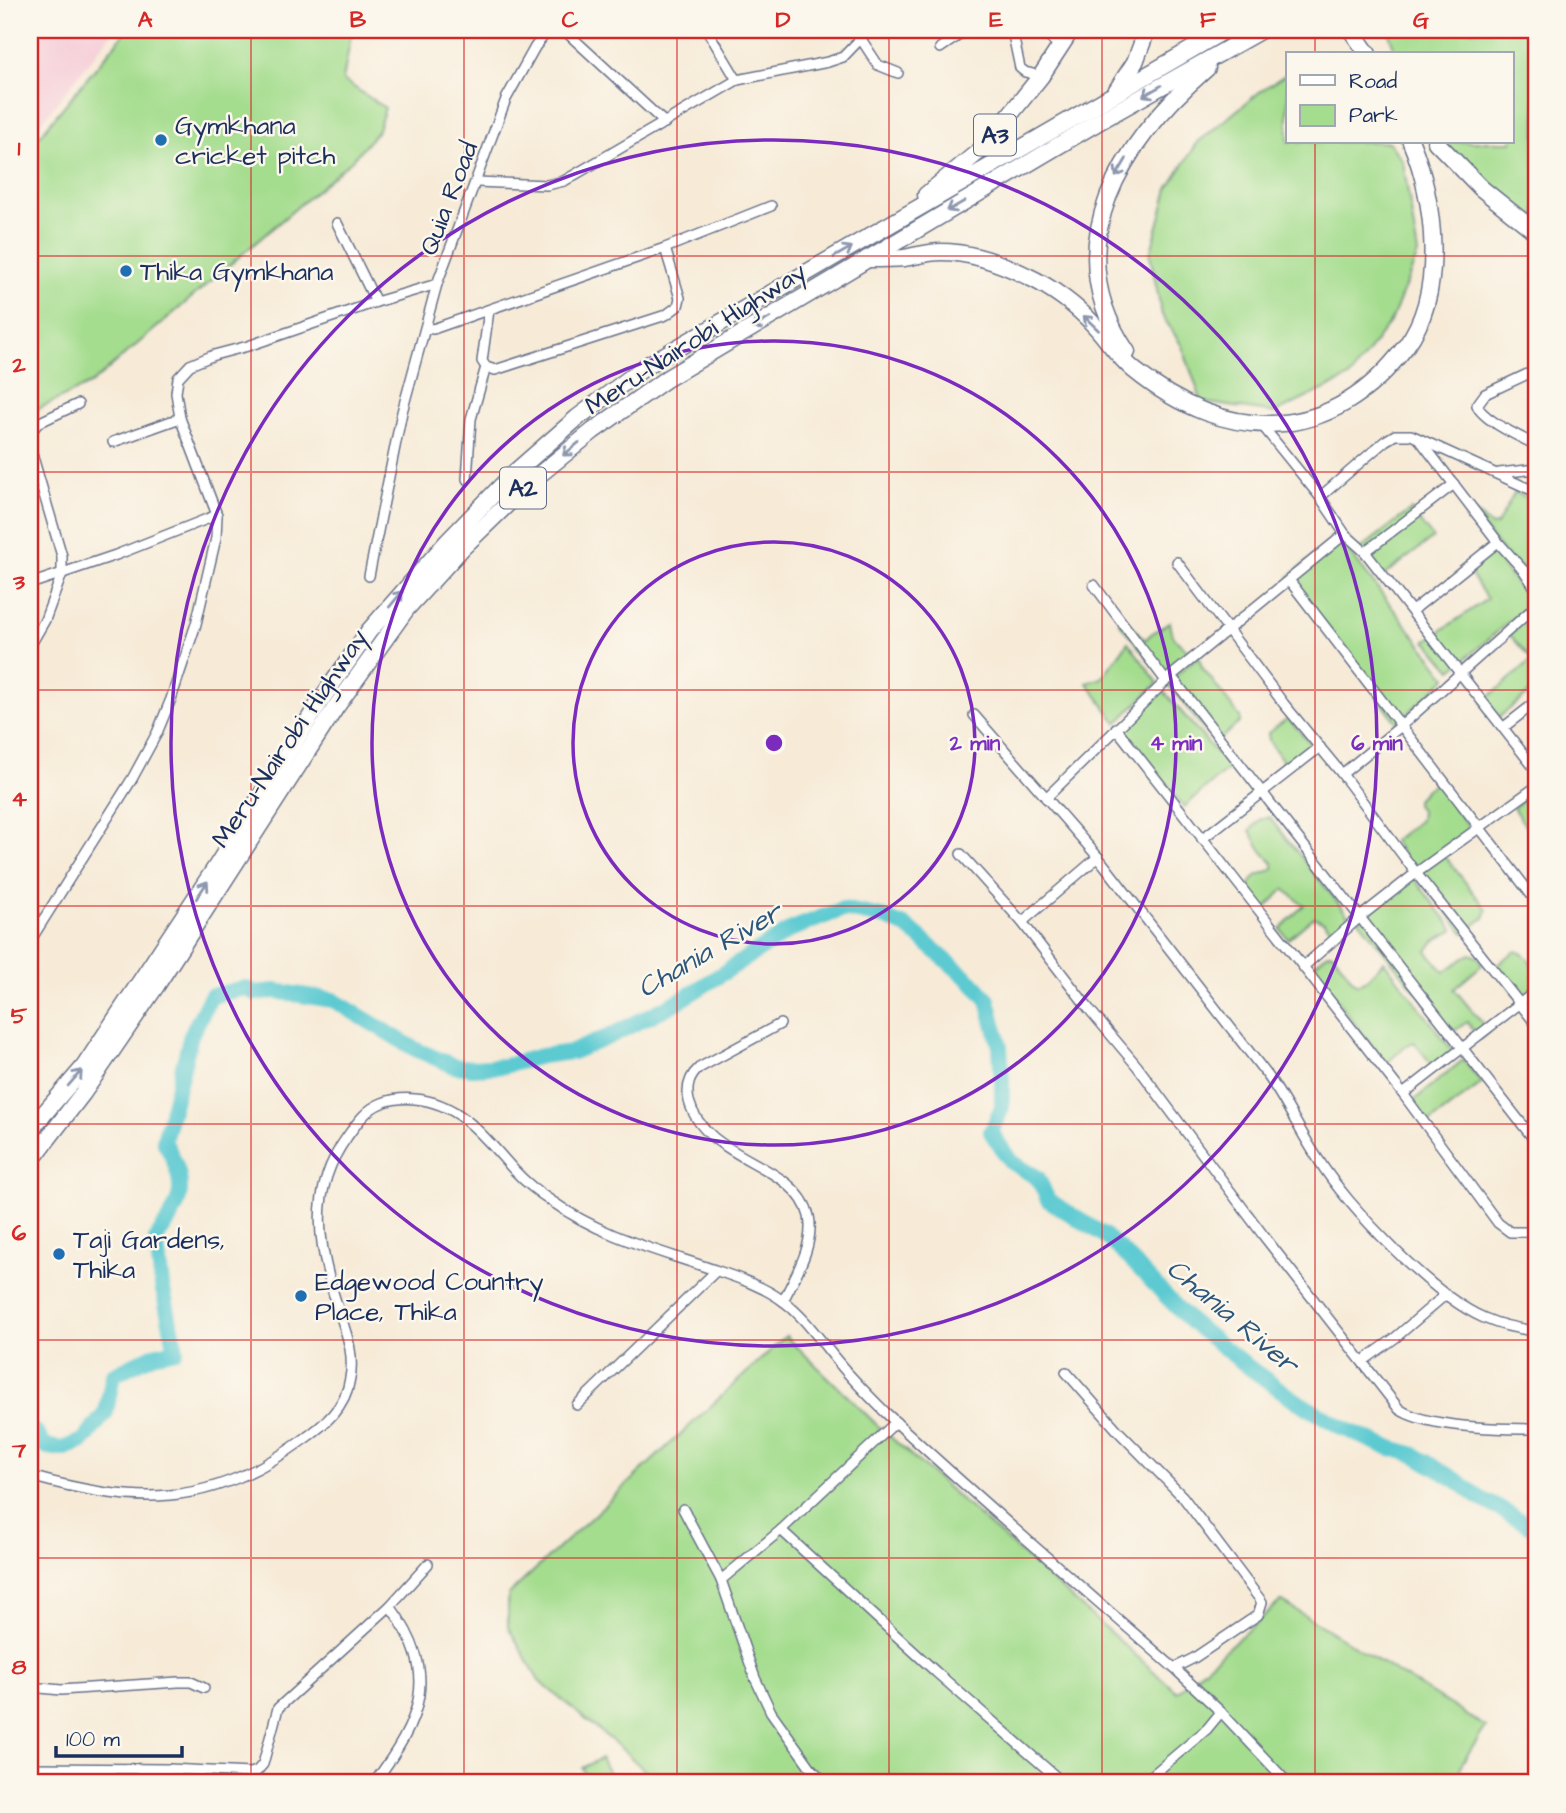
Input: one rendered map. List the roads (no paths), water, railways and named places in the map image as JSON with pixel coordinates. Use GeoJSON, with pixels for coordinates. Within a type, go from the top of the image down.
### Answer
{"type":"FeatureCollection","features":[{"type":"Feature","properties":{"kind":"highway","name":"A3"},"geometry":{"type":"LineString","coordinates":[[898,220],[983,148],[1041,76],[1071,30]]}},
{"type":"Feature","properties":{"kind":"highway"},"geometry":{"type":"LineString","coordinates":[[1114,95],[1135,62],[1147,30]]}},
{"type":"Feature","properties":{"kind":"highway","name":"Meru-Nairobi Highway"},"geometry":{"type":"LineString","coordinates":[[30,1130],[92,1056],[323,697],[369,631],[447,542],[513,474],[577,418],[646,366],[1225,30]]}},
{"type":"Feature","properties":{"kind":"highway","name":"Meru-Nairobi Highway"},"geometry":{"type":"LineString","coordinates":[[30,1162],[83,1093],[156,986],[336,707],[407,608],[529,483],[593,431],[666,379],[865,259],[1261,30]]}},
{"type":"Feature","properties":{"kind":"highway"},"geometry":{"type":"LineString","coordinates":[[1351,30],[1367,52]]}},
{"type":"Feature","properties":{"kind":"highway"},"geometry":{"type":"LineString","coordinates":[[1157,388],[1119,341],[1106,313],[1098,286],[1097,259],[1104,202],[1133,149],[1156,118],[1192,81],[1233,46]]}},
{"type":"Feature","properties":{"kind":"highway"},"geometry":{"type":"LineString","coordinates":[[865,259],[905,258],[941,252],[990,260],[1028,276],[1061,297],[1092,323],[1131,368],[1188,407],[1211,416],[1261,424],[1284,424],[1308,419],[1353,399],[1372,386],[1390,367],[1423,316],[1432,268],[1432,236],[1419,160],[1412,144]]}},
{"type":"Feature","properties":{"kind":"highway"},"geometry":{"type":"LineString","coordinates":[[1438,144],[1481,188],[1536,232]]}},
{"type":"Feature","properties":{"kind":"street","name":"Quia Road"},"geometry":{"type":"LineString","coordinates":[[217,515],[180,418],[176,393],[178,378],[190,365],[214,355],[437,284],[506,99],[535,47],[548,30]]}},
{"type":"Feature","properties":{"kind":"street"},"geometry":{"type":"LineString","coordinates":[[564,30],[664,123]]}},
{"type":"Feature","properties":{"kind":"street"},"geometry":{"type":"LineString","coordinates":[[707,30],[737,80]]}},
{"type":"Feature","properties":{"kind":"street"},"geometry":{"type":"LineString","coordinates":[[477,182],[547,185],[564,181],[737,80],[843,57],[869,30]]}},
{"type":"Feature","properties":{"kind":"street"},"geometry":{"type":"LineString","coordinates":[[940,48],[967,30]]}},
{"type":"Feature","properties":{"kind":"street"},"geometry":{"type":"LineString","coordinates":[[1012,30],[1020,68],[1041,76]]}},
{"type":"Feature","properties":{"kind":"street"},"geometry":{"type":"LineString","coordinates":[[1042,30],[1060,47]]}},
{"type":"Feature","properties":{"kind":"street"},"geometry":{"type":"LineString","coordinates":[[861,39],[878,65],[898,73]]}},
{"type":"Feature","properties":{"kind":"street"},"geometry":{"type":"LineString","coordinates":[[426,328],[433,329],[665,248],[771,206]]}},
{"type":"Feature","properties":{"kind":"street"},"geometry":{"type":"LineString","coordinates":[[337,222],[376,302]]}},
{"type":"Feature","properties":{"kind":"street"},"geometry":{"type":"LineString","coordinates":[[486,368],[495,370],[673,312],[680,298],[665,248]]}},
{"type":"Feature","properties":{"kind":"street"},"geometry":{"type":"LineString","coordinates":[[369,576],[402,412],[437,284]]}},
{"type":"Feature","properties":{"kind":"street"},"geometry":{"type":"LineString","coordinates":[[467,479],[471,419],[486,368],[482,361],[489,310]]}},
{"type":"Feature","properties":{"kind":"street"},"geometry":{"type":"LineString","coordinates":[[1536,370],[1485,394],[1477,405],[1480,412],[1488,418],[1536,445]]}},
{"type":"Feature","properties":{"kind":"street"},"geometry":{"type":"LineString","coordinates":[[30,646],[45,620],[62,574],[62,556],[30,447],[30,432],[38,423],[78,404]]}},
{"type":"Feature","properties":{"kind":"street"},"geometry":{"type":"LineString","coordinates":[[113,442],[180,418]]}},
{"type":"Feature","properties":{"kind":"street"},"geometry":{"type":"LineString","coordinates":[[1261,424],[1320,497],[1345,534],[1365,552],[1536,770]]}},
{"type":"Feature","properties":{"kind":"street"},"geometry":{"type":"LineString","coordinates":[[1320,497],[1355,465],[1395,435],[1402,433],[1419,438],[1536,492]]}},
{"type":"Feature","properties":{"kind":"street"},"geometry":{"type":"LineString","coordinates":[[1419,438],[1536,589]]}},
{"type":"Feature","properties":{"kind":"street"},"geometry":{"type":"LineString","coordinates":[[1497,473],[1536,470]]}},
{"type":"Feature","properties":{"kind":"street"},"geometry":{"type":"LineString","coordinates":[[1365,552],[1454,484]]}},
{"type":"Feature","properties":{"kind":"street"},"geometry":{"type":"LineString","coordinates":[[30,584],[117,555],[217,515],[216,538],[196,624],[157,733],[132,779],[30,941]]}},
{"type":"Feature","properties":{"kind":"street"},"geometry":{"type":"LineString","coordinates":[[1046,798],[1168,679],[1345,534]]}},
{"type":"Feature","properties":{"kind":"street"},"geometry":{"type":"LineString","coordinates":[[1412,611],[1498,541]]}},
{"type":"Feature","properties":{"kind":"street"},"geometry":{"type":"LineString","coordinates":[[1177,562],[1284,704],[1342,774],[1416,873],[1536,1024]]}},
{"type":"Feature","properties":{"kind":"street"},"geometry":{"type":"LineString","coordinates":[[1522,570],[1536,576]]}},
{"type":"Feature","properties":{"kind":"street"},"geometry":{"type":"LineString","coordinates":[[1289,580],[1536,901]]}},
{"type":"Feature","properties":{"kind":"street"},"geometry":{"type":"LineString","coordinates":[[1094,585],[1536,1142]]}},
{"type":"Feature","properties":{"kind":"street"},"geometry":{"type":"LineString","coordinates":[[1342,774],[1401,726],[1536,606]]}},
{"type":"Feature","properties":{"kind":"street"},"geometry":{"type":"LineString","coordinates":[[1504,727],[1536,702]]}},
{"type":"Feature","properties":{"kind":"street"},"geometry":{"type":"LineString","coordinates":[[974,715],[1098,857],[1268,1076],[1318,1160],[1370,1223],[1445,1295],[1485,1319],[1536,1331]]}},
{"type":"Feature","properties":{"kind":"street"},"geometry":{"type":"LineString","coordinates":[[1116,728],[1403,1094],[1503,1229],[1510,1232],[1536,1232]]}},
{"type":"Feature","properties":{"kind":"street"},"geometry":{"type":"LineString","coordinates":[[1202,839],[1260,791],[1320,747]]}},
{"type":"Feature","properties":{"kind":"street"},"geometry":{"type":"LineString","coordinates":[[1304,966],[1416,873],[1536,787]]}},
{"type":"Feature","properties":{"kind":"street"},"geometry":{"type":"LineString","coordinates":[[961,854],[1023,922],[1080,998],[1137,1066],[1392,1402],[1406,1414],[1442,1423],[1536,1429]]}},
{"type":"Feature","properties":{"kind":"street"},"geometry":{"type":"LineString","coordinates":[[1023,922],[1098,857]]}},
{"type":"Feature","properties":{"kind":"street"},"geometry":{"type":"LineString","coordinates":[[1403,1094],[1536,991]]}},
{"type":"Feature","properties":{"kind":"street"},"geometry":{"type":"LineString","coordinates":[[780,1024],[699,1068],[690,1078],[687,1093],[692,1111],[709,1135],[782,1181],[795,1191],[805,1205],[810,1229],[809,1241],[783,1301]]}},
{"type":"Feature","properties":{"kind":"street"},"geometry":{"type":"LineString","coordinates":[[30,1476],[90,1492],[135,1497],[211,1489],[288,1451],[323,1426],[341,1404],[350,1383],[353,1355],[329,1281],[321,1241],[320,1206],[324,1178],[337,1151],[360,1118],[380,1103],[403,1098],[430,1100],[457,1112],[479,1129],[518,1174],[552,1201],[591,1226],[759,1287],[783,1301],[805,1322],[856,1383],[896,1422],[1174,1668],[1221,1712],[1288,1783]]}},
{"type":"Feature","properties":{"kind":"street"},"geometry":{"type":"LineString","coordinates":[[577,1405],[716,1271]]}},
{"type":"Feature","properties":{"kind":"street"},"geometry":{"type":"LineString","coordinates":[[1363,1361],[1395,1338],[1445,1295]]}},
{"type":"Feature","properties":{"kind":"street"},"geometry":{"type":"LineString","coordinates":[[1066,1372],[1119,1432],[1183,1497],[1262,1602],[1258,1615],[1194,1658],[1174,1668]]}},
{"type":"Feature","properties":{"kind":"street"},"geometry":{"type":"LineString","coordinates":[[721,1580],[781,1530],[896,1422]]}},
{"type":"Feature","properties":{"kind":"street"},"geometry":{"type":"LineString","coordinates":[[683,1509],[721,1580],[755,1678],[771,1712],[825,1783]]}},
{"type":"Feature","properties":{"kind":"street"},"geometry":{"type":"LineString","coordinates":[[781,1530],[936,1672],[1063,1783]]}},
{"type":"Feature","properties":{"kind":"street"},"geometry":{"type":"LineString","coordinates":[[30,1768],[257,1771],[263,1764],[278,1708],[390,1606],[428,1564]]}},
{"type":"Feature","properties":{"kind":"street"},"geometry":{"type":"LineString","coordinates":[[374,1783],[409,1733],[419,1707],[421,1688],[415,1652],[406,1627],[390,1606]]}},
{"type":"Feature","properties":{"kind":"street"},"geometry":{"type":"LineString","coordinates":[[30,1687],[61,1690],[191,1682],[204,1688]]}},
{"type":"Feature","properties":{"kind":"street"},"geometry":{"type":"LineString","coordinates":[[1143,1783],[1207,1728],[1221,1712]]}},
{"type":"Feature","properties":{"kind":"street"},"geometry":{"type":"LineString","coordinates":[[164,1783],[169,1769]]}},
{"type":"Feature","properties":{"kind":"waterway","name":"Chania River"},"geometry":{"type":"LineString","coordinates":[[30,1430],[36,1432],[44,1446],[62,1449],[83,1441],[106,1412],[113,1375],[153,1355],[176,1350],[162,1285],[156,1238],[178,1202],[180,1180],[164,1141],[191,1035],[211,996],[245,988],[255,993],[275,991],[333,1000],[415,1049],[454,1066],[504,1066],[541,1056],[572,1052],[608,1037],[681,1000],[792,929],[843,909],[886,918],[907,927],[973,983],[988,1000],[1000,1047],[1002,1080],[1002,1108],[991,1132],[1011,1162],[1038,1178],[1048,1200],[1104,1235],[1190,1321],[1295,1400],[1343,1428],[1381,1445],[1415,1455],[1478,1497],[1536,1529]]}},
{"type":"Feature","properties":{"kind":"place","name":"Gymkhana cricket pitch"},"geometry":{"type":"Point","coordinates":[161,140]}},
{"type":"Feature","properties":{"kind":"place","name":"Thika Gymkhana"},"geometry":{"type":"Point","coordinates":[126,271]}},
{"type":"Feature","properties":{"kind":"place","name":"Taji Gardens, Thika"},"geometry":{"type":"Point","coordinates":[59,1254]}},
{"type":"Feature","properties":{"kind":"place","name":"Edgewood Country Place, Thika"},"geometry":{"type":"Point","coordinates":[301,1296]}}]}
